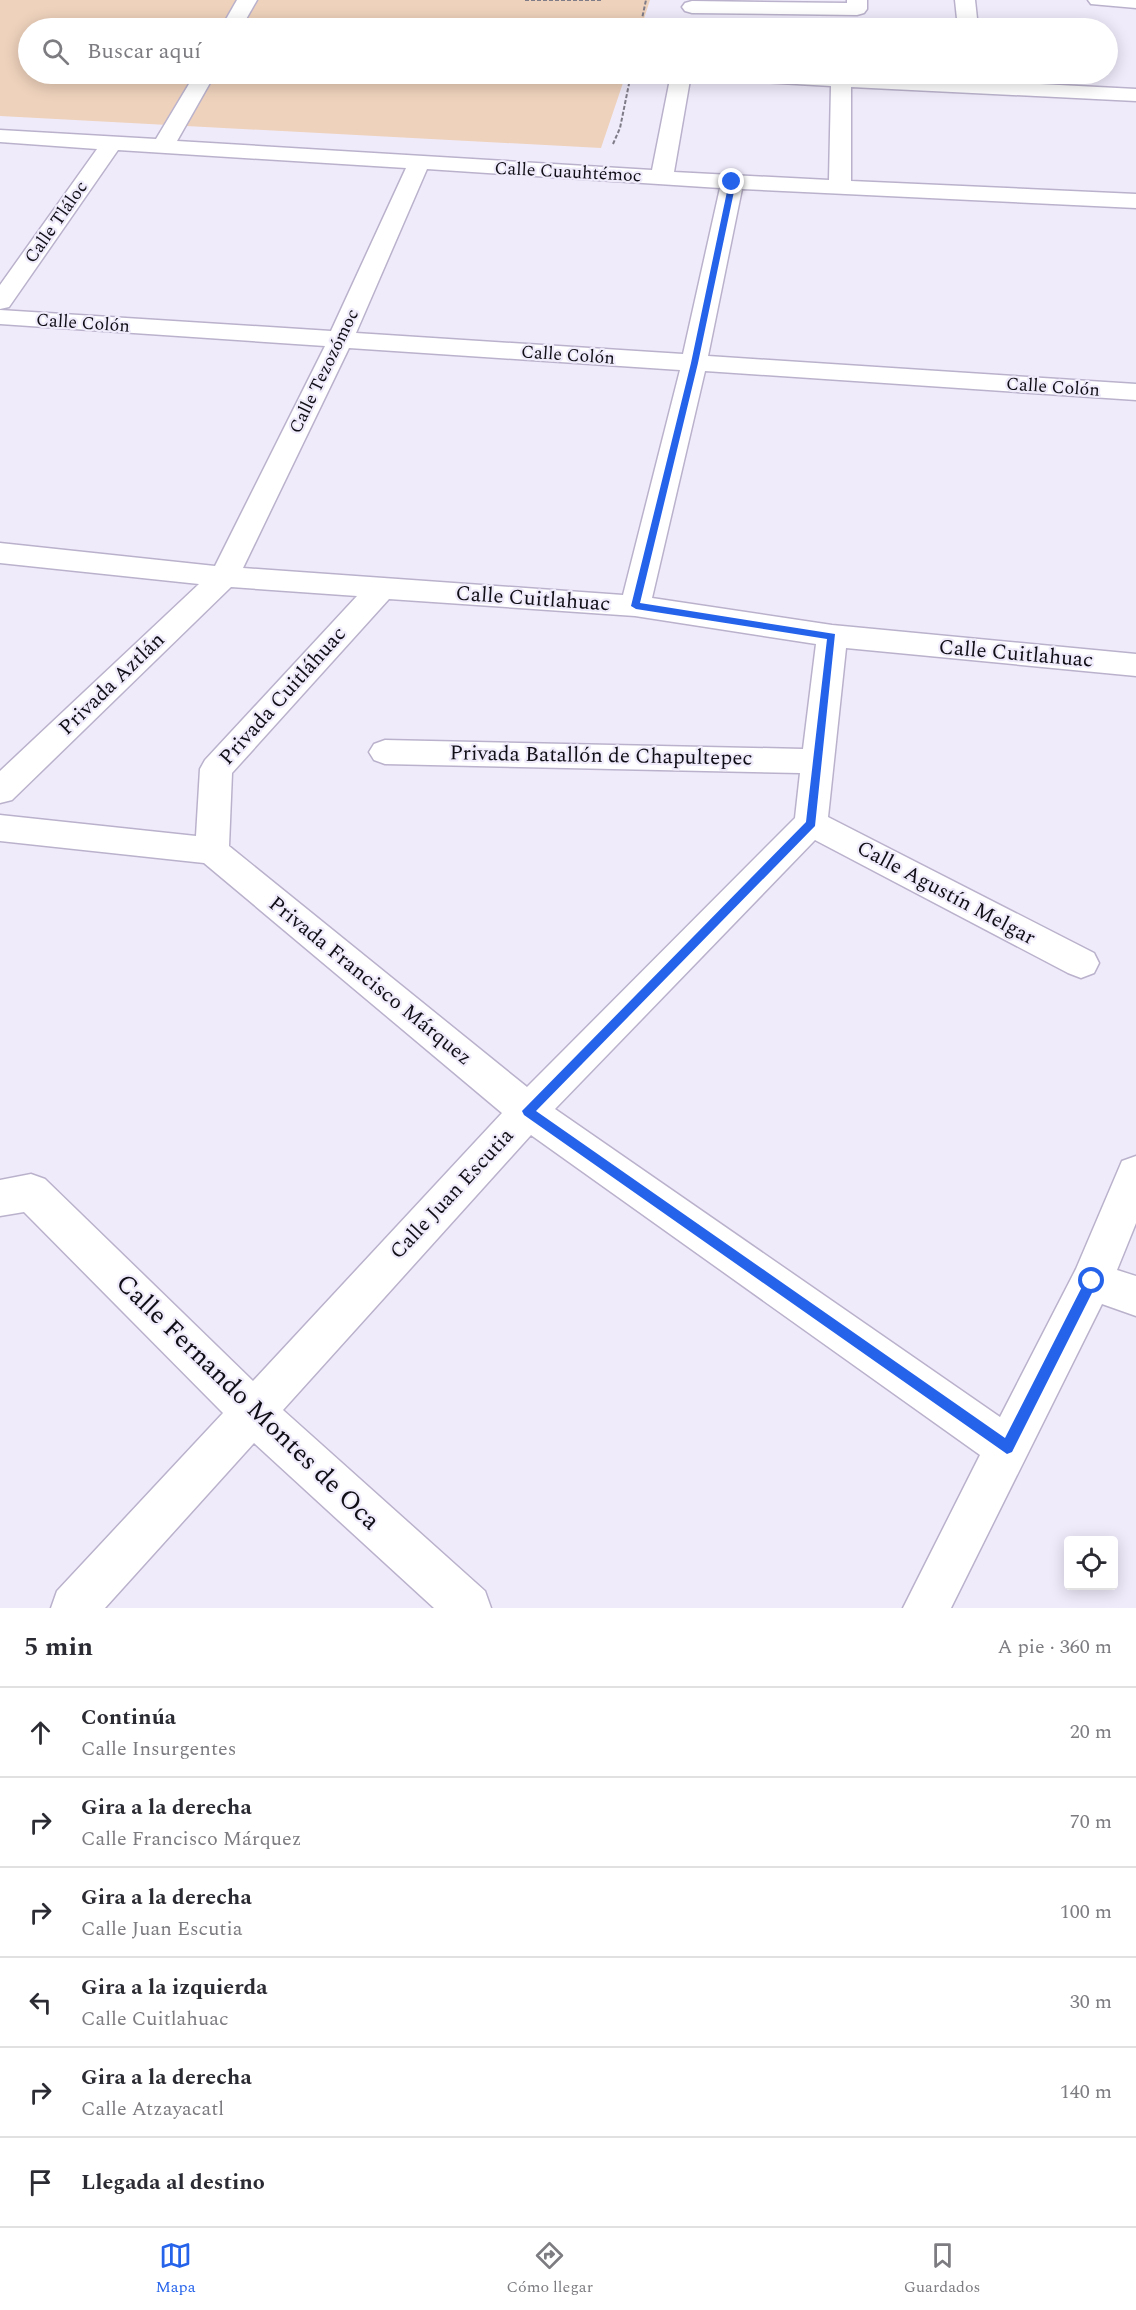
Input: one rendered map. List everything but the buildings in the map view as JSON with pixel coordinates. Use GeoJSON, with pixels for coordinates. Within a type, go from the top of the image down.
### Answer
{"type":"FeatureCollection","features":[{"type":"Feature","properties":{"kind":"street"},"geometry":{"type":"LineString","coordinates":[[237,18],[247,0]]}},
{"type":"Feature","properties":{"kind":"street"},"geometry":{"type":"LineString","coordinates":[[693,4],[857,9],[857,0]]}},
{"type":"Feature","properties":{"kind":"street"},"geometry":{"type":"LineString","coordinates":[[966,0],[967,18]]}},
{"type":"Feature","properties":{"kind":"street"},"geometry":{"type":"LineString","coordinates":[[1098,0],[1136,2]]}},
{"type":"Feature","properties":{"kind":"street"},"geometry":{"type":"LineString","coordinates":[[164,145],[199,84]]}},
{"type":"Feature","properties":{"kind":"street"},"geometry":{"type":"LineString","coordinates":[[662,178],[679,84]]}},
{"type":"Feature","properties":{"kind":"street"},"geometry":{"type":"LineString","coordinates":[[840,188],[841,84]]}},
{"type":"Feature","properties":{"kind":"street"},"geometry":{"type":"LineString","coordinates":[[1020,84],[1136,94]]}},
{"type":"Feature","properties":{"kind":"street","name":"Calle Cuauhtémoc"},"geometry":{"type":"LineString","coordinates":[[0,136],[662,178],[1136,201]]}},
{"type":"Feature","properties":{"kind":"street","name":"Calle Tláloc"},"geometry":{"type":"LineString","coordinates":[[0,302],[113,142]]}},
{"type":"Feature","properties":{"kind":"street","name":"Calle Tezozómoc"},"geometry":{"type":"LineString","coordinates":[[224,577],[340,340],[419,163]]}},
{"type":"Feature","properties":{"kind":"street"},"geometry":{"type":"LineString","coordinates":[[636,606],[694,363],[732,182]]}},
{"type":"Feature","properties":{"kind":"street","name":"Calle Colón"},"geometry":{"type":"LineString","coordinates":[[0,317],[1136,392]]}},
{"type":"Feature","properties":{"kind":"street","name":"Calle Cuitlahuac"},"geometry":{"type":"LineString","coordinates":[[0,553],[224,577],[636,606],[832,636],[1136,665]]}},
{"type":"Feature","properties":{"kind":"street","name":"Privada Aztlán"},"geometry":{"type":"LineString","coordinates":[[0,790],[224,577]]}},
{"type":"Feature","properties":{"kind":"street","name":"Privada Cuitláhuac"},"geometry":{"type":"LineString","coordinates":[[212,851],[216,769],[381,589]]}},
{"type":"Feature","properties":{"kind":"street"},"geometry":{"type":"LineString","coordinates":[[811,823],[832,636]]}},
{"type":"Feature","properties":{"kind":"street","name":"Privada Batallón de Chapultepec"},"geometry":{"type":"LineString","coordinates":[[385,752],[817,761]]}},
{"type":"Feature","properties":{"kind":"street","name":"Calle Agustín Melgar"},"geometry":{"type":"LineString","coordinates":[[811,823],[1081,963]]}},
{"type":"Feature","properties":{"kind":"street","name":"Calle Juan Escutia"},"geometry":{"type":"LineString","coordinates":[[74,1608],[528,1111],[811,823]]}},
{"type":"Feature","properties":{"kind":"street"},"geometry":{"type":"LineString","coordinates":[[0,828],[212,851]]}},
{"type":"Feature","properties":{"kind":"street","name":"Privada Francisco Márquez"},"geometry":{"type":"LineString","coordinates":[[212,851],[528,1111],[1007,1448]]}},
{"type":"Feature","properties":{"kind":"street"},"geometry":{"type":"LineString","coordinates":[[926,1608],[1092,1281],[1136,1174]]}},
{"type":"Feature","properties":{"kind":"street","name":"Calle Fernando Montes de Oca"},"geometry":{"type":"LineString","coordinates":[[15,1195],[468,1608]]}},
{"type":"Feature","properties":{"kind":"street"},"geometry":{"type":"LineString","coordinates":[[1092,1281],[1136,1296]]}},
{"type":"Feature","properties":{"kind":"path"},"geometry":{"type":"LineString","coordinates":[[525,0],[601,0]]}},
{"type":"Feature","properties":{"kind":"path"},"geometry":{"type":"LineString","coordinates":[[642,18],[646,0]]}},
{"type":"Feature","properties":{"kind":"shaded area"},"geometry":{"type":"Polygon","coordinates":[[[0,0],[650,0],[644,18],[18,18],[18,84],[623,84],[601,148],[0,116],[0,0]]]}},
{"type":"Feature","properties":{"kind":"route"},"geometry":{"type":"LineString","coordinates":[[732,182],[694,363],[636,606],[832,636],[811,823],[528,1111],[1007,1448],[1092,1281]]}}]}
